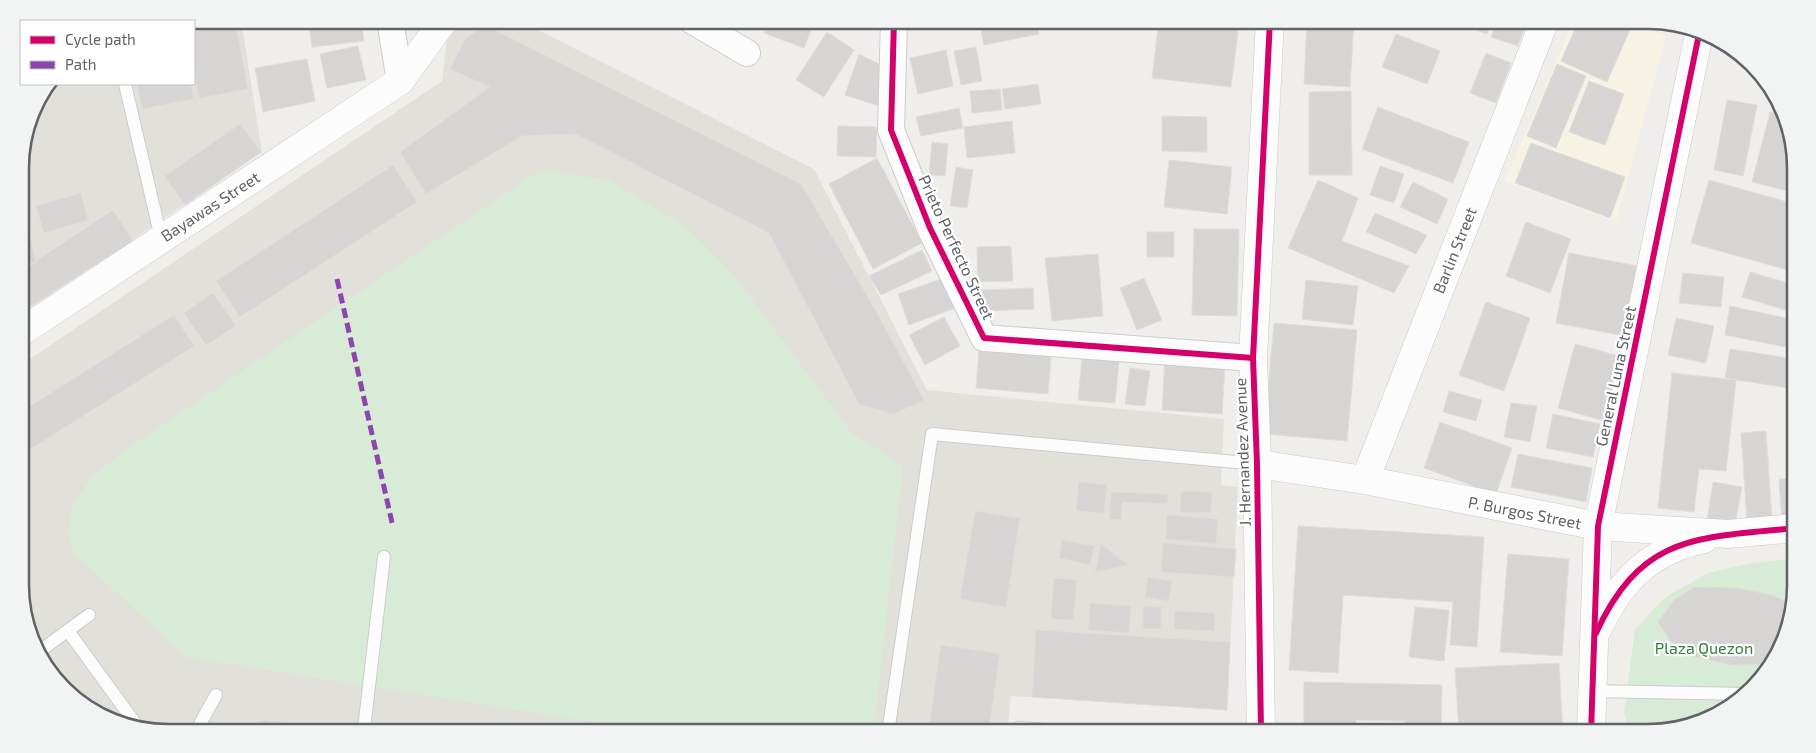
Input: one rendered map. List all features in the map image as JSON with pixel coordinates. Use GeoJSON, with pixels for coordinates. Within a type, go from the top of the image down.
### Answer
{"type":"FeatureCollection","features":[{"type":"Feature","properties":{"kind":"street"},"geometry":{"type":"LineString","coordinates":[[391,29],[400,81]]}},
{"type":"Feature","properties":{"kind":"street"},"geometry":{"type":"LineString","coordinates":[[400,81],[438,29]]}},
{"type":"Feature","properties":{"kind":"street"},"geometry":{"type":"LineString","coordinates":[[706,29],[747,53]]}},
{"type":"Feature","properties":{"kind":"street","name":"Prieto Perfecto Street"},"geometry":{"type":"LineString","coordinates":[[894,29],[891,130],[930,228],[984,338],[1253,358]]}},
{"type":"Feature","properties":{"kind":"street","name":"J. Hernandez Avenue"},"geometry":{"type":"LineString","coordinates":[[1261,724],[1257,464],[1253,358],[1270,29]]}},
{"type":"Feature","properties":{"kind":"street","name":"Barlin Street"},"geometry":{"type":"LineString","coordinates":[[1365,480],[1541,29]]}},
{"type":"Feature","properties":{"kind":"street","name":"General Luna Street"},"geometry":{"type":"LineString","coordinates":[[1591,724],[1598,526],[1699,38]]}},
{"type":"Feature","properties":{"kind":"street","name":"Bayawas Street"},"geometry":{"type":"LineString","coordinates":[[29,327],[400,81]]}},
{"type":"Feature","properties":{"kind":"street","name":"P. Burgos Street"},"geometry":{"type":"LineString","coordinates":[[1257,464],[1365,480],[1598,526],[1728,534],[1787,529]]}},
{"type":"Feature","properties":{"kind":"street"},"geometry":{"type":"LineString","coordinates":[[1594,638],[1609,604],[1629,578],[1648,562],[1688,542],[1728,534]]}},
{"type":"Feature","properties":{"kind":"lane"},"geometry":{"type":"LineString","coordinates":[[125,85],[161,238]]}},
{"type":"Feature","properties":{"kind":"lane"},"geometry":{"type":"LineString","coordinates":[[889,724],[932,434],[1257,464]]}},
{"type":"Feature","properties":{"kind":"lane"},"geometry":{"type":"LineString","coordinates":[[365,724],[384,557]]}},
{"type":"Feature","properties":{"kind":"lane"},"geometry":{"type":"LineString","coordinates":[[44,648],[89,615]]}},
{"type":"Feature","properties":{"kind":"lane"},"geometry":{"type":"LineString","coordinates":[[68,631],[133,720]]}},
{"type":"Feature","properties":{"kind":"lane"},"geometry":{"type":"LineString","coordinates":[[1592,691],[1736,694]]}},
{"type":"Feature","properties":{"kind":"lane"},"geometry":{"type":"LineString","coordinates":[[200,724],[216,695]]}},
{"type":"Feature","properties":{"kind":"shaded area"},"geometry":{"type":"Polygon","coordinates":[[[195,29],[242,29],[262,152],[29,310],[30,150],[33,132],[39,115],[47,98],[56,85],[195,85],[195,29]]]}},
{"type":"Feature","properties":{"kind":"shaded area"},"geometry":{"type":"Polygon","coordinates":[[[455,29],[536,29],[814,169],[927,390],[1224,419],[1221,485],[1238,487],[1227,710],[1011,696],[1008,724],[159,724],[123,717],[106,710],[76,690],[63,677],[43,647],[31,612],[29,585],[29,360],[442,81],[447,40],[455,29]]]}},
{"type":"Feature","properties":{"kind":"shaded area"},"geometry":{"type":"Polygon","coordinates":[[[1570,29],[1647,29],[1666,37],[1616,222],[1505,181],[1570,29]]]}},
{"type":"Feature","properties":{"kind":"green space"},"geometry":{"type":"Polygon","coordinates":[[[540,170],[608,180],[686,227],[736,278],[852,433],[903,466],[875,724],[605,724],[186,657],[74,553],[68,530],[73,506],[91,477],[127,449],[540,170]]]}},
{"type":"Feature","properties":{"kind":"green space","name":"Plaza Quezon"},"geometry":{"type":"Polygon","coordinates":[[[1787,559],[1785,612],[1773,647],[1759,670],[1733,696],[1701,714],[1675,722],[1626,724],[1624,712],[1635,629],[1666,597],[1708,573],[1751,563],[1787,559]]]}},
{"type":"Feature","properties":{"kind":"building"},"geometry":{"type":"Polygon","coordinates":[[[195,29],[237,29],[248,89],[199,98],[195,74],[195,29]]]}},
{"type":"Feature","properties":{"kind":"building"},"geometry":{"type":"Polygon","coordinates":[[[309,29],[362,29],[364,41],[312,47],[309,29]]]}},
{"type":"Feature","properties":{"kind":"building"},"geometry":{"type":"Polygon","coordinates":[[[479,29],[493,29],[801,184],[872,304],[924,400],[894,414],[859,404],[769,233],[576,134],[522,136],[426,194],[400,152],[490,87],[450,69],[465,39],[479,29]]]}},
{"type":"Feature","properties":{"kind":"building"},"geometry":{"type":"Polygon","coordinates":[[[766,29],[811,29],[804,48],[764,33],[766,29]]]}},
{"type":"Feature","properties":{"kind":"building"},"geometry":{"type":"Polygon","coordinates":[[[981,29],[1038,29],[1039,34],[984,45],[981,29]]]}},
{"type":"Feature","properties":{"kind":"building"},"geometry":{"type":"Polygon","coordinates":[[[1158,29],[1238,29],[1231,87],[1152,78],[1158,29]]]}},
{"type":"Feature","properties":{"kind":"building"},"geometry":{"type":"Polygon","coordinates":[[[1307,29],[1353,29],[1350,87],[1304,84],[1307,29]]]}},
{"type":"Feature","properties":{"kind":"building"},"geometry":{"type":"Polygon","coordinates":[[[1473,29],[1489,29],[1487,34],[1473,29]]]}},
{"type":"Feature","properties":{"kind":"building"},"geometry":{"type":"Polygon","coordinates":[[[1494,29],[1524,29],[1518,46],[1491,37],[1494,29]]]}},
{"type":"Feature","properties":{"kind":"building"},"geometry":{"type":"Polygon","coordinates":[[[1575,29],[1630,29],[1607,82],[1561,61],[1575,29]]]}},
{"type":"Feature","properties":{"kind":"building"},"geometry":{"type":"Polygon","coordinates":[[[827,32],[854,50],[824,97],[796,80],[827,32]]]}},
{"type":"Feature","properties":{"kind":"building"},"geometry":{"type":"Polygon","coordinates":[[[1396,34],[1440,51],[1427,84],[1382,67],[1396,34]]]}},
{"type":"Feature","properties":{"kind":"building"},"geometry":{"type":"Polygon","coordinates":[[[358,46],[366,80],[327,88],[320,54],[358,46]]]}},
{"type":"Feature","properties":{"kind":"building"},"geometry":{"type":"Polygon","coordinates":[[[976,47],[982,81],[961,85],[954,51],[976,47]]]}},
{"type":"Feature","properties":{"kind":"building"},"geometry":{"type":"Polygon","coordinates":[[[946,50],[953,86],[918,94],[910,58],[946,50]]]}},
{"type":"Feature","properties":{"kind":"building"},"geometry":{"type":"Polygon","coordinates":[[[1486,53],[1511,63],[1496,103],[1470,93],[1486,53]]]}},
{"type":"Feature","properties":{"kind":"building"},"geometry":{"type":"Polygon","coordinates":[[[859,54],[881,65],[879,106],[845,95],[859,54]]]}},
{"type":"Feature","properties":{"kind":"building"},"geometry":{"type":"Polygon","coordinates":[[[307,59],[315,101],[263,112],[255,68],[307,59]]]}},
{"type":"Feature","properties":{"kind":"building"},"geometry":{"type":"Polygon","coordinates":[[[1557,64],[1586,76],[1556,148],[1527,136],[1557,64]]]}},
{"type":"Feature","properties":{"kind":"building"},"geometry":{"type":"Polygon","coordinates":[[[1589,81],[1624,94],[1605,145],[1569,132],[1589,81]]]}},
{"type":"Feature","properties":{"kind":"building"},"geometry":{"type":"Polygon","coordinates":[[[1038,84],[1041,104],[1005,109],[1002,89],[1038,84]]]}},
{"type":"Feature","properties":{"kind":"building"},"geometry":{"type":"Polygon","coordinates":[[[137,85],[191,85],[194,99],[142,109],[137,85]]]}},
{"type":"Feature","properties":{"kind":"building"},"geometry":{"type":"Polygon","coordinates":[[[1000,89],[1002,110],[972,113],[970,91],[1000,89]]]}},
{"type":"Feature","properties":{"kind":"building"},"geometry":{"type":"Polygon","coordinates":[[[1351,91],[1352,175],[1309,175],[1309,92],[1351,91]]]}},
{"type":"Feature","properties":{"kind":"building"},"geometry":{"type":"Polygon","coordinates":[[[1727,100],[1757,105],[1743,176],[1714,170],[1727,100]]]}},
{"type":"Feature","properties":{"kind":"building"},"geometry":{"type":"Polygon","coordinates":[[[1378,107],[1469,142],[1453,183],[1362,149],[1378,107]]]}},
{"type":"Feature","properties":{"kind":"building"},"geometry":{"type":"Polygon","coordinates":[[[959,108],[963,128],[921,136],[916,117],[959,108]]]}},
{"type":"Feature","properties":{"kind":"building"},"geometry":{"type":"Polygon","coordinates":[[[1770,112],[1776,114],[1783,132],[1786,150],[1787,191],[1752,182],[1770,112]]]}},
{"type":"Feature","properties":{"kind":"building"},"geometry":{"type":"Polygon","coordinates":[[[1162,116],[1207,117],[1207,152],[1162,151],[1162,116]]]}},
{"type":"Feature","properties":{"kind":"building"},"geometry":{"type":"Polygon","coordinates":[[[1012,121],[1015,153],[967,158],[964,127],[1012,121]]]}},
{"type":"Feature","properties":{"kind":"building"},"geometry":{"type":"Polygon","coordinates":[[[240,124],[261,152],[185,205],[165,176],[240,124]]]}},
{"type":"Feature","properties":{"kind":"building"},"geometry":{"type":"Polygon","coordinates":[[[838,126],[877,127],[876,157],[837,156],[838,126]]]}},
{"type":"Feature","properties":{"kind":"building"},"geometry":{"type":"Polygon","coordinates":[[[932,142],[948,144],[945,176],[929,175],[932,142]]]}},
{"type":"Feature","properties":{"kind":"building"},"geometry":{"type":"Polygon","coordinates":[[[1531,143],[1625,177],[1610,218],[1515,183],[1531,143]]]}},
{"type":"Feature","properties":{"kind":"building"},"geometry":{"type":"Polygon","coordinates":[[[877,158],[922,243],[873,269],[829,184],[877,158]]]}},
{"type":"Feature","properties":{"kind":"building"},"geometry":{"type":"Polygon","coordinates":[[[1169,160],[1232,167],[1227,214],[1164,207],[1169,160]]]}},
{"type":"Feature","properties":{"kind":"building"},"geometry":{"type":"Polygon","coordinates":[[[393,165],[417,202],[240,317],[216,281],[393,165]]]}},
{"type":"Feature","properties":{"kind":"building"},"geometry":{"type":"Polygon","coordinates":[[[1380,166],[1404,174],[1394,203],[1370,195],[1380,166]]]}},
{"type":"Feature","properties":{"kind":"building"},"geometry":{"type":"Polygon","coordinates":[[[956,167],[973,170],[967,208],[950,206],[956,167]]]}},
{"type":"Feature","properties":{"kind":"building"},"geometry":{"type":"Polygon","coordinates":[[[1318,180],[1358,198],[1342,241],[1409,266],[1394,293],[1288,248],[1318,180]]]}},
{"type":"Feature","properties":{"kind":"building"},"geometry":{"type":"Polygon","coordinates":[[[1709,180],[1787,202],[1787,270],[1691,243],[1709,180]]]}},
{"type":"Feature","properties":{"kind":"building"},"geometry":{"type":"Polygon","coordinates":[[[1413,182],[1448,199],[1437,224],[1400,207],[1413,182]]]}},
{"type":"Feature","properties":{"kind":"building"},"geometry":{"type":"Polygon","coordinates":[[[81,193],[88,220],[44,233],[36,206],[81,193]]]}},
{"type":"Feature","properties":{"kind":"building"},"geometry":{"type":"Polygon","coordinates":[[[113,210],[133,241],[29,307],[29,266],[36,263],[36,261],[113,210]]]}},
{"type":"Feature","properties":{"kind":"building"},"geometry":{"type":"Polygon","coordinates":[[[1375,213],[1427,235],[1416,254],[1366,232],[1375,213]]]}},
{"type":"Feature","properties":{"kind":"building"},"geometry":{"type":"Polygon","coordinates":[[[1526,222],[1571,239],[1550,293],[1506,276],[1526,222]]]}},
{"type":"Feature","properties":{"kind":"building"},"geometry":{"type":"Polygon","coordinates":[[[1194,229],[1239,229],[1237,316],[1192,315],[1194,229]]]}},
{"type":"Feature","properties":{"kind":"building"},"geometry":{"type":"Polygon","coordinates":[[[29,231],[36,261],[29,264],[29,231]]]}},
{"type":"Feature","properties":{"kind":"building"},"geometry":{"type":"Polygon","coordinates":[[[1147,232],[1174,232],[1174,257],[1147,257],[1147,232]]]}},
{"type":"Feature","properties":{"kind":"building"},"geometry":{"type":"Polygon","coordinates":[[[1011,246],[1013,281],[978,282],[977,247],[1011,246]]]}},
{"type":"Feature","properties":{"kind":"building"},"geometry":{"type":"Polygon","coordinates":[[[922,250],[932,271],[881,295],[869,276],[922,250]]]}},
{"type":"Feature","properties":{"kind":"building"},"geometry":{"type":"Polygon","coordinates":[[[1569,253],[1643,267],[1630,337],[1556,323],[1569,253]]]}},
{"type":"Feature","properties":{"kind":"building"},"geometry":{"type":"Polygon","coordinates":[[[1098,254],[1103,316],[1052,321],[1045,258],[1098,254]]]}},
{"type":"Feature","properties":{"kind":"building"},"geometry":{"type":"Polygon","coordinates":[[[1750,272],[1787,283],[1787,310],[1742,297],[1750,272]]]}},
{"type":"Feature","properties":{"kind":"building"},"geometry":{"type":"Polygon","coordinates":[[[1683,273],[1724,277],[1721,307],[1679,303],[1683,273]]]}},
{"type":"Feature","properties":{"kind":"building"},"geometry":{"type":"Polygon","coordinates":[[[947,277],[958,307],[909,325],[898,294],[947,277]]]}},
{"type":"Feature","properties":{"kind":"building"},"geometry":{"type":"Polygon","coordinates":[[[1144,278],[1162,320],[1137,330],[1120,288],[1144,278]]]}},
{"type":"Feature","properties":{"kind":"building"},"geometry":{"type":"Polygon","coordinates":[[[1306,280],[1358,286],[1353,325],[1302,319],[1306,280]]]}},
{"type":"Feature","properties":{"kind":"building"},"geometry":{"type":"Polygon","coordinates":[[[1033,288],[1034,309],[984,311],[982,290],[1033,288]]]}},
{"type":"Feature","properties":{"kind":"building"},"geometry":{"type":"Polygon","coordinates":[[[213,293],[236,326],[206,345],[184,313],[213,293]]]}},
{"type":"Feature","properties":{"kind":"building"},"geometry":{"type":"Polygon","coordinates":[[[1486,302],[1530,318],[1504,391],[1459,375],[1486,302]]]}},
{"type":"Feature","properties":{"kind":"building"},"geometry":{"type":"Polygon","coordinates":[[[1730,306],[1787,318],[1787,347],[1725,335],[1730,306]]]}},
{"type":"Feature","properties":{"kind":"building"},"geometry":{"type":"Polygon","coordinates":[[[174,315],[194,346],[29,450],[29,407],[174,315]]]}},
{"type":"Feature","properties":{"kind":"building"},"geometry":{"type":"Polygon","coordinates":[[[944,317],[960,346],[925,365],[909,335],[944,317]]]}},
{"type":"Feature","properties":{"kind":"building"},"geometry":{"type":"Polygon","coordinates":[[[1676,318],[1714,326],[1706,363],[1668,355],[1676,318]]]}},
{"type":"Feature","properties":{"kind":"building"},"geometry":{"type":"Polygon","coordinates":[[[1274,323],[1357,330],[1347,441],[1264,434],[1274,323]]]}},
{"type":"Feature","properties":{"kind":"building"},"geometry":{"type":"Polygon","coordinates":[[[1575,344],[1623,357],[1605,421],[1558,408],[1575,344]]]}},
{"type":"Feature","properties":{"kind":"building"},"geometry":{"type":"Polygon","coordinates":[[[1730,349],[1787,358],[1787,388],[1725,378],[1730,349]]]}},
{"type":"Feature","properties":{"kind":"building"},"geometry":{"type":"Polygon","coordinates":[[[979,351],[1051,357],[1048,394],[976,388],[979,351]]]}},
{"type":"Feature","properties":{"kind":"building"},"geometry":{"type":"Polygon","coordinates":[[[1082,358],[1119,362],[1115,403],[1078,400],[1082,358]]]}},
{"type":"Feature","properties":{"kind":"building"},"geometry":{"type":"Polygon","coordinates":[[[1165,359],[1225,363],[1222,414],[1162,410],[1165,359]]]}},
{"type":"Feature","properties":{"kind":"building"},"geometry":{"type":"Polygon","coordinates":[[[1130,368],[1150,371],[1145,406],[1125,404],[1130,368]]]}},
{"type":"Feature","properties":{"kind":"building"},"geometry":{"type":"Polygon","coordinates":[[[1672,373],[1736,380],[1726,471],[1699,469],[1694,512],[1658,508],[1672,373]]]}},
{"type":"Feature","properties":{"kind":"building"},"geometry":{"type":"Polygon","coordinates":[[[1449,391],[1482,400],[1476,421],[1443,412],[1449,391]]]}},
{"type":"Feature","properties":{"kind":"building"},"geometry":{"type":"Polygon","coordinates":[[[1511,403],[1537,406],[1530,442],[1504,437],[1511,403]]]}},
{"type":"Feature","properties":{"kind":"building"},"geometry":{"type":"Polygon","coordinates":[[[1553,414],[1600,424],[1593,457],[1546,448],[1553,414]]]}},
{"type":"Feature","properties":{"kind":"building"},"geometry":{"type":"Polygon","coordinates":[[[1440,422],[1512,448],[1496,494],[1424,468],[1440,422]]]}},
{"type":"Feature","properties":{"kind":"building"},"geometry":{"type":"Polygon","coordinates":[[[1766,431],[1772,519],[1747,521],[1741,433],[1766,431]]]}},
{"type":"Feature","properties":{"kind":"building"},"geometry":{"type":"Polygon","coordinates":[[[1518,454],[1592,468],[1586,502],[1511,487],[1518,454]]]}},
{"type":"Feature","properties":{"kind":"building"},"geometry":{"type":"Polygon","coordinates":[[[1779,479],[1787,479],[1787,522],[1782,522],[1779,479]]]}},
{"type":"Feature","properties":{"kind":"building"},"geometry":{"type":"Polygon","coordinates":[[[1079,482],[1107,485],[1104,513],[1076,511],[1079,482]]]}},
{"type":"Feature","properties":{"kind":"building"},"geometry":{"type":"Polygon","coordinates":[[[1713,482],[1742,487],[1735,525],[1707,521],[1713,482]]]}},
{"type":"Feature","properties":{"kind":"building"},"geometry":{"type":"Polygon","coordinates":[[[1181,491],[1212,492],[1211,513],[1180,512],[1181,491]]]}},
{"type":"Feature","properties":{"kind":"building"},"geometry":{"type":"Polygon","coordinates":[[[1111,492],[1168,494],[1168,504],[1122,502],[1121,520],[1109,519],[1111,492]]]}},
{"type":"Feature","properties":{"kind":"building"},"geometry":{"type":"Polygon","coordinates":[[[975,511],[1020,518],[1006,607],[960,599],[975,511]]]}},
{"type":"Feature","properties":{"kind":"building"},"geometry":{"type":"Polygon","coordinates":[[[1167,515],[1218,519],[1216,544],[1166,539],[1167,515]]]}},
{"type":"Feature","properties":{"kind":"building"},"geometry":{"type":"Polygon","coordinates":[[[1298,526],[1484,537],[1477,647],[1450,645],[1453,602],[1343,595],[1338,673],[1289,670],[1298,526]]]}},
{"type":"Feature","properties":{"kind":"building"},"geometry":{"type":"Polygon","coordinates":[[[1062,540],[1094,546],[1090,565],[1059,558],[1062,540]]]}},
{"type":"Feature","properties":{"kind":"building"},"geometry":{"type":"Polygon","coordinates":[[[1163,543],[1236,549],[1234,577],[1161,572],[1163,543]]]}},
{"type":"Feature","properties":{"kind":"building"},"geometry":{"type":"Polygon","coordinates":[[[1101,544],[1128,565],[1095,572],[1101,544]]]}},
{"type":"Feature","properties":{"kind":"building"},"geometry":{"type":"Polygon","coordinates":[[[1508,554],[1569,559],[1562,656],[1500,652],[1508,554]]]}},
{"type":"Feature","properties":{"kind":"building"},"geometry":{"type":"Polygon","coordinates":[[[1148,577],[1172,581],[1169,601],[1145,597],[1148,577]]]}},
{"type":"Feature","properties":{"kind":"building"},"geometry":{"type":"Polygon","coordinates":[[[1054,578],[1077,580],[1073,620],[1051,619],[1054,578]]]}},
{"type":"Feature","properties":{"kind":"building"},"geometry":{"type":"Polygon","coordinates":[[[1694,587],[1736,588],[1772,595],[1786,601],[1780,630],[1763,664],[1732,665],[1696,657],[1674,646],[1658,622],[1674,600],[1694,587]]]}},
{"type":"Feature","properties":{"kind":"building"},"geometry":{"type":"Polygon","coordinates":[[[1090,603],[1131,606],[1129,633],[1088,630],[1090,603]]]}},
{"type":"Feature","properties":{"kind":"building"},"geometry":{"type":"Polygon","coordinates":[[[1143,606],[1161,607],[1161,629],[1143,629],[1143,606]]]}},
{"type":"Feature","properties":{"kind":"building"},"geometry":{"type":"Polygon","coordinates":[[[1415,607],[1449,610],[1444,661],[1409,657],[1415,607]]]}},
{"type":"Feature","properties":{"kind":"building"},"geometry":{"type":"Polygon","coordinates":[[[1175,611],[1215,613],[1214,631],[1174,629],[1175,611]]]}},
{"type":"Feature","properties":{"kind":"building"},"geometry":{"type":"Polygon","coordinates":[[[1036,630],[1230,642],[1227,710],[1032,697],[1036,630]]]}},
{"type":"Feature","properties":{"kind":"building"},"geometry":{"type":"Polygon","coordinates":[[[941,645],[1000,654],[989,724],[929,724],[941,645]]]}},
{"type":"Feature","properties":{"kind":"building"},"geometry":{"type":"Polygon","coordinates":[[[1559,663],[1562,724],[1458,724],[1455,668],[1559,663]]]}},
{"type":"Feature","properties":{"kind":"building"},"geometry":{"type":"Polygon","coordinates":[[[1304,682],[1442,685],[1441,724],[1405,724],[1405,721],[1356,720],[1356,724],[1304,724],[1304,682]]]}},
{"type":"Feature","properties":{"kind":"building"},"geometry":{"type":"Polygon","coordinates":[[[263,720],[287,724],[256,724],[263,720]]]}},
{"type":"Feature","properties":{"kind":"marked path"},"geometry":{"type":"LineString","coordinates":[[337,279],[393,527]]}},
{"type":"Feature","properties":{"kind":"cycle path"},"geometry":{"type":"LineString","coordinates":[[894,29],[891,130],[930,228],[984,338],[1253,358]]}},
{"type":"Feature","properties":{"kind":"cycle path"},"geometry":{"type":"LineString","coordinates":[[1261,724],[1257,464],[1253,358],[1270,29]]}},
{"type":"Feature","properties":{"kind":"cycle path"},"geometry":{"type":"LineString","coordinates":[[1591,724],[1598,526],[1698,38]]}},
{"type":"Feature","properties":{"kind":"cycle path"},"geometry":{"type":"LineString","coordinates":[[1596,633],[1614,600],[1633,576],[1654,558],[1676,547],[1702,539],[1787,529]]}}]}
